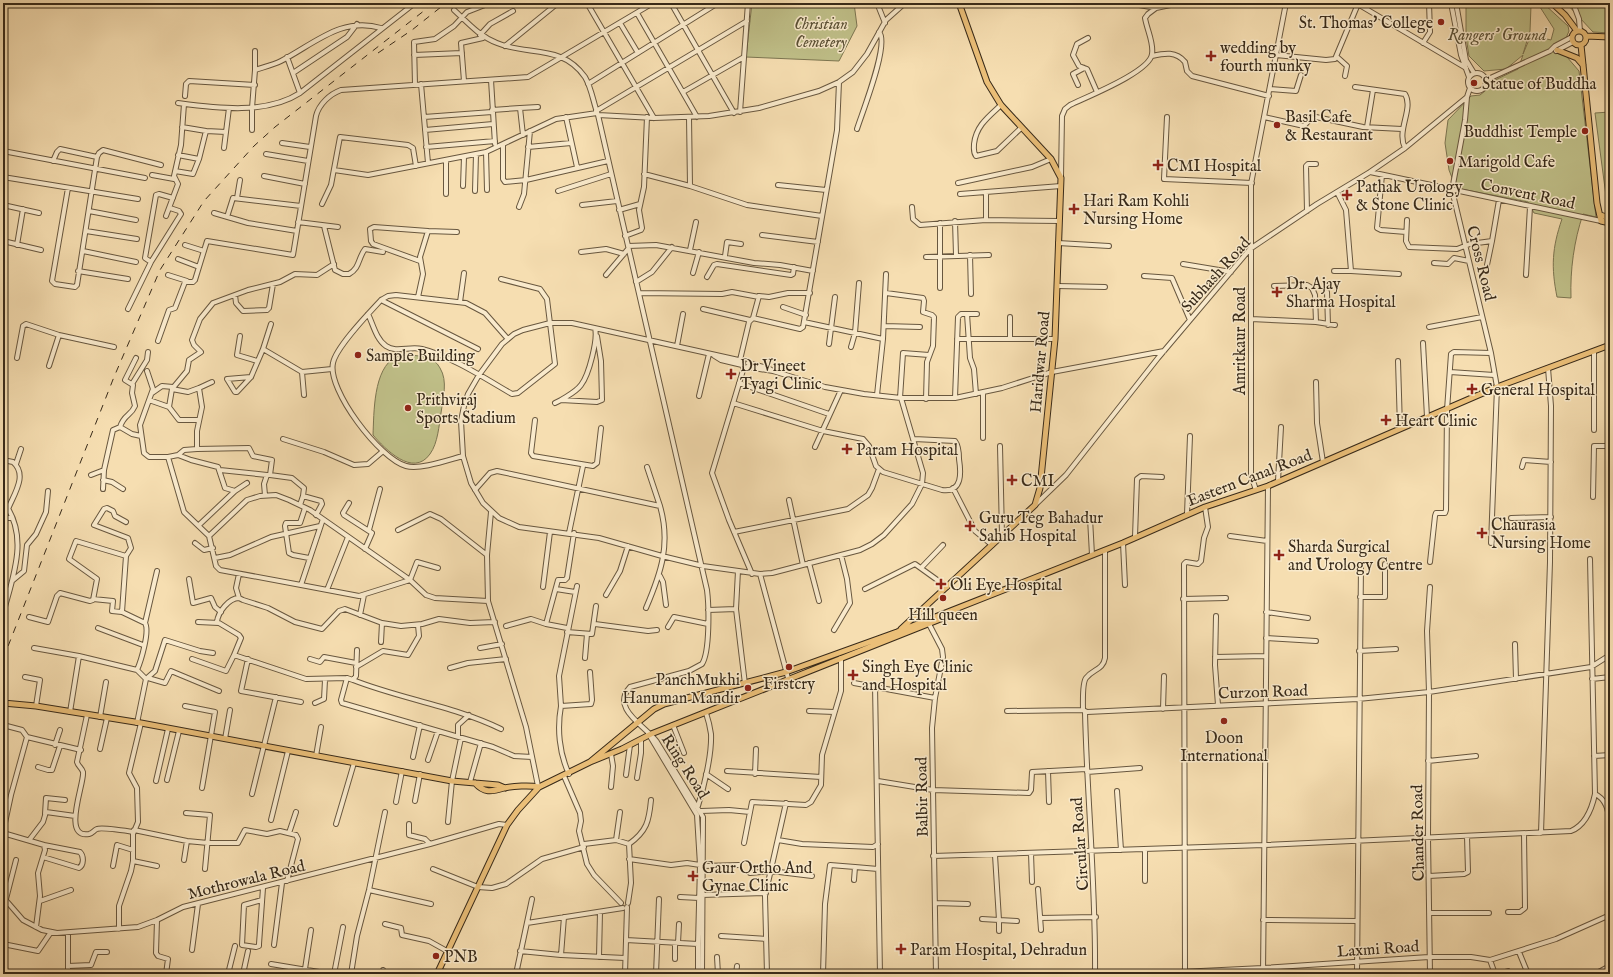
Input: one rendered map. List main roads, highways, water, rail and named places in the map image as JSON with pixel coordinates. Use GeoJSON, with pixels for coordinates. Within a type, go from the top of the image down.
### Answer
{"type":"FeatureCollection","features":[{"type":"Feature","properties":{"kind":"main road","name":"Haridwar Road"},"geometry":{"type":"LineString","coordinates":[[898,634],[1035,505],[1040,488],[1052,372],[1055,339],[1061,178],[1051,159],[1001,105],[987,82],[959,3]]}},
{"type":"Feature","properties":{"kind":"main road"},"geometry":{"type":"LineString","coordinates":[[1552,3],[1565,15],[1578,31],[1586,36],[1610,37]]}},
{"type":"Feature","properties":{"kind":"main road"},"geometry":{"type":"LineString","coordinates":[[1578,31],[1573,40],[1581,45]]}},
{"type":"Feature","properties":{"kind":"main road"},"geometry":{"type":"LineString","coordinates":[[1581,45],[1586,41],[1586,36]]}},
{"type":"Feature","properties":{"kind":"main road"},"geometry":{"type":"LineString","coordinates":[[1581,45],[1597,203],[1601,218]]}},
{"type":"Feature","properties":{"kind":"main road"},"geometry":{"type":"LineString","coordinates":[[1557,50],[1577,58],[1583,64]]}},
{"type":"Feature","properties":{"kind":"main road","name":"Convent Road"},"geometry":{"type":"LineString","coordinates":[[1601,218],[1610,218]]}},
{"type":"Feature","properties":{"kind":"main road","name":"Convent Road"},"geometry":{"type":"LineString","coordinates":[[1601,218],[1610,223]]}},
{"type":"Feature","properties":{"kind":"main road","name":"Eastern Canal Road"},"geometry":{"type":"LineString","coordinates":[[898,634],[1106,550],[1187,514],[1268,486],[1400,428],[1447,410],[1497,387],[1610,345]]}},
{"type":"Feature","properties":{"kind":"main road"},"geometry":{"type":"LineString","coordinates":[[472,782],[484,791],[491,792],[504,788],[539,787],[567,775],[590,762],[641,740],[649,734],[841,656],[929,624],[948,616],[956,610]]}},
{"type":"Feature","properties":{"kind":"main road"},"geometry":{"type":"LineString","coordinates":[[590,762],[654,709],[664,704],[745,684],[841,656]]}},
{"type":"Feature","properties":{"kind":"main road"},"geometry":{"type":"LineString","coordinates":[[3,703],[36,706],[139,723],[452,781],[498,785],[504,788]]}},
{"type":"Feature","properties":{"kind":"main road"},"geometry":{"type":"LineString","coordinates":[[437,972],[506,825],[539,787]]}},
{"type":"Feature","properties":{"kind":"railway"},"geometry":{"type":"LineString","coordinates":[[417,6],[421,3]]}},
{"type":"Feature","properties":{"kind":"railway"},"geometry":{"type":"LineString","coordinates":[[3,659],[114,377],[160,270],[204,201],[254,146],[275,127],[434,3]]}},
{"type":"Feature","properties":{"kind":"railway"},"geometry":{"type":"LineString","coordinates":[[378,53],[412,30],[446,3]]}},
{"type":"Feature","properties":{"kind":"place","name":"St. Thomas' College"},"geometry":{"type":"Point","coordinates":[1441,22]}},
{"type":"Feature","properties":{"kind":"place","name":"wedding by fourth munky"},"geometry":{"type":"Point","coordinates":[1211,56]}},
{"type":"Feature","properties":{"kind":"place","name":"Statue of Buddha"},"geometry":{"type":"Point","coordinates":[1474,83]}},
{"type":"Feature","properties":{"kind":"place","name":"Basil Cafe & Restaurant"},"geometry":{"type":"Point","coordinates":[1277,125]}},
{"type":"Feature","properties":{"kind":"place","name":"Buddhist Temple"},"geometry":{"type":"Point","coordinates":[1585,131]}},
{"type":"Feature","properties":{"kind":"place","name":"Marigold Cafe"},"geometry":{"type":"Point","coordinates":[1450,161]}},
{"type":"Feature","properties":{"kind":"place","name":"CMI Hospital"},"geometry":{"type":"Point","coordinates":[1158,165]}},
{"type":"Feature","properties":{"kind":"place","name":"Pathak Urology & Stone Clinic"},"geometry":{"type":"Point","coordinates":[1347,195]}},
{"type":"Feature","properties":{"kind":"place","name":"Hari Ram Kohli Nursing Home"},"geometry":{"type":"Point","coordinates":[1074,209]}},
{"type":"Feature","properties":{"kind":"place","name":"Dr. Ajay Sharma Hospital"},"geometry":{"type":"Point","coordinates":[1277,292]}},
{"type":"Feature","properties":{"kind":"place","name":"Sample Building"},"geometry":{"type":"Point","coordinates":[358,355]}},
{"type":"Feature","properties":{"kind":"place","name":"Dr Vineet Tyagi Clinic"},"geometry":{"type":"Point","coordinates":[731,374]}},
{"type":"Feature","properties":{"kind":"place","name":"General Hospital"},"geometry":{"type":"Point","coordinates":[1472,389]}},
{"type":"Feature","properties":{"kind":"place","name":"Prithviraj Sports Stadium"},"geometry":{"type":"Point","coordinates":[408,408]}},
{"type":"Feature","properties":{"kind":"place","name":"Heart Clinic"},"geometry":{"type":"Point","coordinates":[1386,420]}},
{"type":"Feature","properties":{"kind":"place","name":"Param Hospital"},"geometry":{"type":"Point","coordinates":[847,449]}},
{"type":"Feature","properties":{"kind":"place","name":"CMI"},"geometry":{"type":"Point","coordinates":[1012,480]}},
{"type":"Feature","properties":{"kind":"place","name":"Guru Teg Bahadur Sahib Hospital"},"geometry":{"type":"Point","coordinates":[970,526]}},
{"type":"Feature","properties":{"kind":"place","name":"Chaurasia Nursing Home"},"geometry":{"type":"Point","coordinates":[1482,533]}},
{"type":"Feature","properties":{"kind":"place","name":"Sharda Surgical and Urology Centre"},"geometry":{"type":"Point","coordinates":[1279,555]}},
{"type":"Feature","properties":{"kind":"place","name":"Oli Eye Hospital"},"geometry":{"type":"Point","coordinates":[941,584]}},
{"type":"Feature","properties":{"kind":"place","name":"Hill queen"},"geometry":{"type":"Point","coordinates":[943,598]}},
{"type":"Feature","properties":{"kind":"place","name":"Firstcry"},"geometry":{"type":"Point","coordinates":[789,667]}},
{"type":"Feature","properties":{"kind":"place","name":"Singh Eye Clinic and Hospital"},"geometry":{"type":"Point","coordinates":[853,675]}},
{"type":"Feature","properties":{"kind":"place","name":"PanchMukhi Hanuman Mandir"},"geometry":{"type":"Point","coordinates":[748,688]}},
{"type":"Feature","properties":{"kind":"place","name":"Doon International"},"geometry":{"type":"Point","coordinates":[1224,721]}},
{"type":"Feature","properties":{"kind":"place","name":"Gaur Ortho And Gynae Clinic"},"geometry":{"type":"Point","coordinates":[693,876]}},
{"type":"Feature","properties":{"kind":"place","name":"Param Hospital, Dehradun"},"geometry":{"type":"Point","coordinates":[901,949]}},
{"type":"Feature","properties":{"kind":"place","name":"PNB"},"geometry":{"type":"Point","coordinates":[436,956]}},
{"type":"Feature","properties":{"kind":"park label","name":"Christian Cemetery"},"geometry":{"type":"Point","coordinates":[821,32]}},
{"type":"Feature","properties":{"kind":"park label","name":"Rangers' Ground"},"geometry":{"type":"Point","coordinates":[1497,34]}}]}
